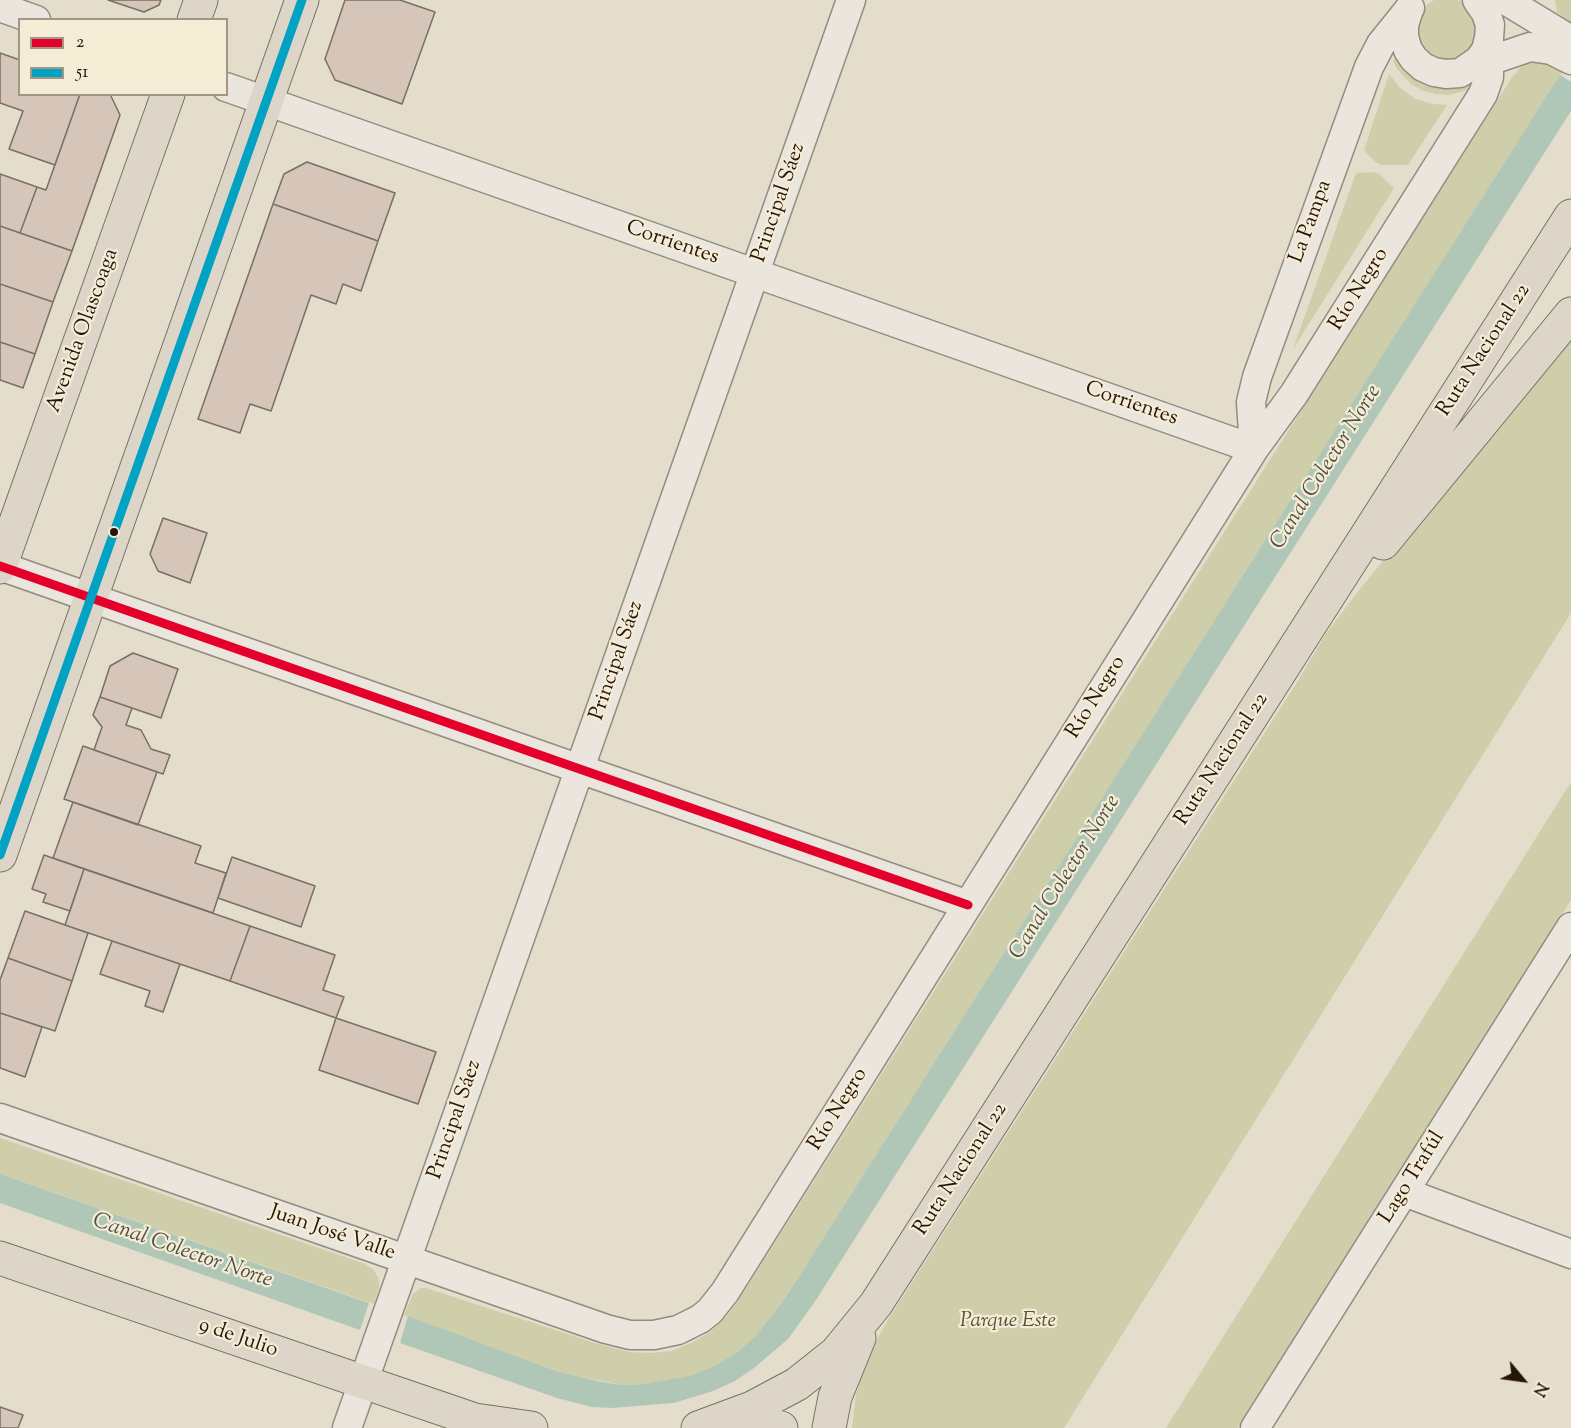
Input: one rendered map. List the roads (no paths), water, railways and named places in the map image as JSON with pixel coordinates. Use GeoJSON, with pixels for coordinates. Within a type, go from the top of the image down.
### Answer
{"type":"FeatureCollection","features":[{"type":"Feature","properties":{"kind":"main road"},"geometry":{"type":"LineString","coordinates":[[195,18],[201,0]]}},
{"type":"Feature","properties":{"kind":"main road"},"geometry":{"type":"LineString","coordinates":[[0,855],[302,0]]}},
{"type":"Feature","properties":{"kind":"main road","name":"Avenida Olascoaga"},"geometry":{"type":"LineString","coordinates":[[0,566],[167,96]]}},
{"type":"Feature","properties":{"kind":"main road","name":"Ruta Nacional 22"},"geometry":{"type":"LineString","coordinates":[[707,1425],[775,1397],[818,1369],[836,1353],[876,1304],[1571,216]]}},
{"type":"Feature","properties":{"kind":"main road"},"geometry":{"type":"LineString","coordinates":[[1287,660],[1571,314]]}},
{"type":"Feature","properties":{"kind":"main road","name":"9 de Julio"},"geometry":{"type":"LineString","coordinates":[[0,1258],[481,1424],[531,1428]]}},
{"type":"Feature","properties":{"kind":"main road","name":"Ruta Nacional 22"},"geometry":{"type":"LineString","coordinates":[[828,1428],[835,1397],[845,1370],[876,1304]]}},
{"type":"Feature","properties":{"kind":"main road","name":"Ruta Nacional 22"},"geometry":{"type":"LineString","coordinates":[[707,1425],[749,1419],[781,1428]]}},
{"type":"Feature","properties":{"kind":"street","name":"Principal Sáez"},"geometry":{"type":"LineString","coordinates":[[347,1428],[851,0]]}},
{"type":"Feature","properties":{"kind":"street"},"geometry":{"type":"LineString","coordinates":[[1477,0],[1486,13],[1490,26],[1483,55]]}},
{"type":"Feature","properties":{"kind":"street"},"geometry":{"type":"LineString","coordinates":[[1505,0],[1571,40]]}},
{"type":"Feature","properties":{"kind":"street"},"geometry":{"type":"LineString","coordinates":[[0,7],[30,18]]}},
{"type":"Feature","properties":{"kind":"street"},"geometry":{"type":"LineString","coordinates":[[1403,15],[1414,59],[1423,67],[1434,72],[1460,73],[1483,55],[1530,47],[1551,50],[1571,60]]}},
{"type":"Feature","properties":{"kind":"street","name":"La Pampa"},"geometry":{"type":"LineString","coordinates":[[1254,449],[1251,402],[1257,376],[1365,75],[1377,52],[1403,15]]}},
{"type":"Feature","properties":{"kind":"street","name":"Río Negro"},"geometry":{"type":"LineString","coordinates":[[667,1333],[700,1319],[710,1311],[725,1292],[1254,449],[1294,394],[1483,93],[1489,77],[1483,55]]}},
{"type":"Feature","properties":{"kind":"street","name":"Corrientes"},"geometry":{"type":"LineString","coordinates":[[228,88],[1254,449]]}},
{"type":"Feature","properties":{"kind":"street"},"geometry":{"type":"LineString","coordinates":[[0,566],[968,905]]}},
{"type":"Feature","properties":{"kind":"street","name":"Lago Trafúl"},"geometry":{"type":"LineString","coordinates":[[1255,1428],[1571,927]]}},
{"type":"Feature","properties":{"kind":"street","name":"Juan José Valle"},"geometry":{"type":"LineString","coordinates":[[0,1118],[606,1329],[641,1336],[667,1333]]}},
{"type":"Feature","properties":{"kind":"street"},"geometry":{"type":"LineString","coordinates":[[1404,1192],[1571,1254]]}},
{"type":"Feature","properties":{"kind":"water","name":"Canal Colector Norte"},"geometry":{"type":"Polygon","coordinates":[[[1560,75],[1571,82],[1571,111],[816,1300],[788,1339],[754,1368],[735,1381],[713,1391],[674,1403],[612,1408],[592,1407],[557,1398],[400,1343],[408,1316],[556,1371],[623,1385],[644,1384],[693,1375],[736,1353],[755,1337],[786,1297],[1560,75]]]}},
{"type":"Feature","properties":{"kind":"water","name":"Canal Colector Norte"},"geometry":{"type":"Polygon","coordinates":[[[0,1174],[369,1303],[360,1330],[0,1203],[0,1174]]]}},
{"type":"Feature","properties":{"kind":"park label","name":"Parque Este"},"geometry":{"type":"Point","coordinates":[1008,1322]}}]}
